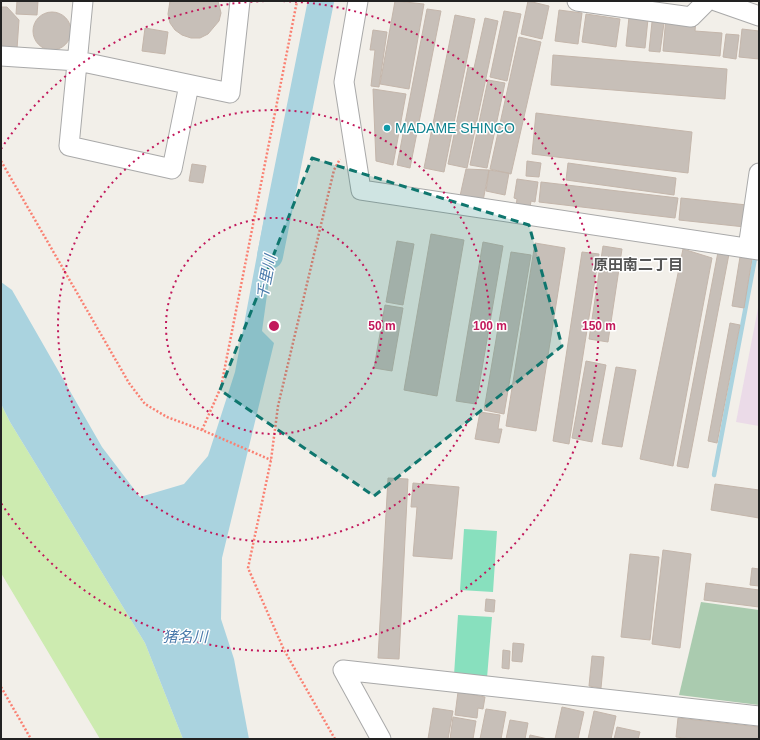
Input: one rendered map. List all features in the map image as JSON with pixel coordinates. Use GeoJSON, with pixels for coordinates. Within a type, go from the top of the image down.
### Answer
{"type":"FeatureCollection","features":[{"type":"Feature","properties":{"kind":"street"},"geometry":{"type":"LineString","coordinates":[[84,1],[69,146],[172,169],[188,85]]}},
{"type":"Feature","properties":{"kind":"street"},"geometry":{"type":"LineString","coordinates":[[1,56],[78,61],[230,93],[240,1]]}},
{"type":"Feature","properties":{"kind":"street"},"geometry":{"type":"LineString","coordinates":[[358,1],[344,82],[361,190],[753,249],[759,173]]}},
{"type":"Feature","properties":{"kind":"street"},"geometry":{"type":"LineString","coordinates":[[577,1],[691,17],[706,1]]}},
{"type":"Feature","properties":{"kind":"street"},"geometry":{"type":"LineString","coordinates":[[716,1],[759,16]]}},
{"type":"Feature","properties":{"kind":"street"},"geometry":{"type":"LineString","coordinates":[[381,739],[343,670],[759,716]]}},
{"type":"Feature","properties":{"kind":"path"},"geometry":{"type":"LineString","coordinates":[[202,430],[221,387],[297,1]]}},
{"type":"Feature","properties":{"kind":"path"},"geometry":{"type":"LineString","coordinates":[[335,739],[284,650],[248,568],[271,460],[278,406],[334,170],[340,158],[356,156]]}},
{"type":"Feature","properties":{"kind":"path"},"geometry":{"type":"LineString","coordinates":[[1,162],[129,384],[145,404],[167,417],[202,430],[271,460]]}},
{"type":"Feature","properties":{"kind":"path"},"geometry":{"type":"LineString","coordinates":[[1,687],[31,739]]}},
{"type":"Feature","properties":{"kind":"highlighted area"},"geometry":{"type":"Polygon","coordinates":[[[312,158],[529,225],[562,346],[374,496],[220,390],[312,158]]]}},
{"type":"Feature","properties":{"kind":"shaded area"},"geometry":{"type":"Polygon","coordinates":[[[759,303],[759,426],[736,422],[759,303]]]}},
{"type":"Feature","properties":{"kind":"green space"},"geometry":{"type":"Polygon","coordinates":[[[1,404],[10,422],[145,643],[183,739],[100,739],[1,573],[1,404]]]}},
{"type":"Feature","properties":{"kind":"green space"},"geometry":{"type":"Polygon","coordinates":[[[464,529],[497,531],[493,592],[460,590],[464,529]]]}},
{"type":"Feature","properties":{"kind":"green space"},"geometry":{"type":"Polygon","coordinates":[[[701,602],[759,610],[759,705],[679,695],[701,602]]]}},
{"type":"Feature","properties":{"kind":"green space"},"geometry":{"type":"Polygon","coordinates":[[[458,615],[492,617],[487,678],[454,675],[458,615]]]}},
{"type":"Feature","properties":{"kind":"water","name":"猪名川"},"geometry":{"type":"Polygon","coordinates":[[[284,172],[262,331],[274,343],[222,558],[221,619],[234,659],[249,739],[183,739],[145,643],[10,422],[1,404],[1,282],[12,290],[102,447],[140,497],[184,484],[208,456],[235,372],[264,218],[284,172]]]}},
{"type":"Feature","properties":{"kind":"building"},"geometry":{"type":"Polygon","coordinates":[[[17,1],[38,1],[37,15],[16,14],[17,1]]]}},
{"type":"Feature","properties":{"kind":"building"},"geometry":{"type":"Polygon","coordinates":[[[170,1],[218,1],[221,13],[219,21],[208,34],[200,38],[191,38],[182,35],[175,30],[170,23],[168,14],[170,1]]]}},
{"type":"Feature","properties":{"kind":"building"},"geometry":{"type":"Polygon","coordinates":[[[395,1],[424,4],[409,89],[380,84],[395,1]]]}},
{"type":"Feature","properties":{"kind":"building"},"geometry":{"type":"Polygon","coordinates":[[[528,1],[549,6],[542,39],[521,34],[528,1]]]}},
{"type":"Feature","properties":{"kind":"building"},"geometry":{"type":"Polygon","coordinates":[[[1,7],[7,7],[19,20],[17,49],[1,48],[1,7]]]}},
{"type":"Feature","properties":{"kind":"building"},"geometry":{"type":"Polygon","coordinates":[[[427,9],[441,11],[410,168],[397,165],[427,9]]]}},
{"type":"Feature","properties":{"kind":"building"},"geometry":{"type":"Polygon","coordinates":[[[559,10],[582,13],[578,44],[555,41],[559,10]]]}},
{"type":"Feature","properties":{"kind":"building"},"geometry":{"type":"Polygon","coordinates":[[[504,11],[521,14],[507,81],[490,77],[504,11]]]}},
{"type":"Feature","properties":{"kind":"building"},"geometry":{"type":"Polygon","coordinates":[[[52,12],[65,18],[71,31],[65,44],[52,50],[39,44],[33,31],[39,18],[52,12]]]}},
{"type":"Feature","properties":{"kind":"building"},"geometry":{"type":"Polygon","coordinates":[[[586,14],[620,19],[616,47],[582,42],[586,14]]]}},
{"type":"Feature","properties":{"kind":"building"},"geometry":{"type":"Polygon","coordinates":[[[455,15],[475,19],[444,172],[424,168],[455,15]]]}},
{"type":"Feature","properties":{"kind":"building"},"geometry":{"type":"Polygon","coordinates":[[[629,17],[648,19],[645,48],[626,46],[629,17]]]}},
{"type":"Feature","properties":{"kind":"building"},"geometry":{"type":"Polygon","coordinates":[[[666,17],[696,19],[695,31],[722,33],[720,56],[663,51],[666,17]]]}},
{"type":"Feature","properties":{"kind":"building"},"geometry":{"type":"Polygon","coordinates":[[[485,18],[498,21],[467,168],[448,164],[468,67],[474,68],[485,18]]]}},
{"type":"Feature","properties":{"kind":"building"},"geometry":{"type":"Polygon","coordinates":[[[652,22],[664,23],[660,52],[649,51],[652,22]]]}},
{"type":"Feature","properties":{"kind":"building"},"geometry":{"type":"Polygon","coordinates":[[[145,28],[168,32],[165,54],[142,51],[145,28]]]}},
{"type":"Feature","properties":{"kind":"building"},"geometry":{"type":"Polygon","coordinates":[[[742,29],[759,31],[759,59],[739,57],[742,29]]]}},
{"type":"Feature","properties":{"kind":"building"},"geometry":{"type":"Polygon","coordinates":[[[373,30],[387,32],[379,87],[371,86],[375,50],[370,50],[373,30]]]}},
{"type":"Feature","properties":{"kind":"building"},"geometry":{"type":"Polygon","coordinates":[[[726,34],[739,35],[736,59],[723,57],[726,34]]]}},
{"type":"Feature","properties":{"kind":"building"},"geometry":{"type":"Polygon","coordinates":[[[519,37],[541,42],[511,174],[490,169],[519,37]]]}},
{"type":"Feature","properties":{"kind":"building"},"geometry":{"type":"Polygon","coordinates":[[[553,55],[727,69],[725,99],[551,85],[553,55]]]}},
{"type":"Feature","properties":{"kind":"building"},"geometry":{"type":"Polygon","coordinates":[[[488,80],[505,83],[487,168],[470,165],[488,80]]]}},
{"type":"Feature","properties":{"kind":"building","name":"MADAME SHINCO"},"geometry":{"type":"Polygon","coordinates":[[[373,89],[406,94],[393,165],[376,161],[373,89]]]}},
{"type":"Feature","properties":{"kind":"building"},"geometry":{"type":"Polygon","coordinates":[[[536,113],[692,132],[688,173],[532,154],[536,113]]]}},
{"type":"Feature","properties":{"kind":"building"},"geometry":{"type":"Polygon","coordinates":[[[527,161],[541,163],[539,177],[526,176],[527,161]]]}},
{"type":"Feature","properties":{"kind":"building"},"geometry":{"type":"Polygon","coordinates":[[[568,163],[676,178],[674,195],[566,180],[568,163]]]}},
{"type":"Feature","properties":{"kind":"building"},"geometry":{"type":"Polygon","coordinates":[[[192,164],[206,166],[203,183],[189,181],[192,164]]]}},
{"type":"Feature","properties":{"kind":"building"},"geometry":{"type":"Polygon","coordinates":[[[466,169],[489,170],[483,201],[460,196],[466,169]]]}},
{"type":"Feature","properties":{"kind":"building"},"geometry":{"type":"Polygon","coordinates":[[[489,170],[509,173],[505,195],[486,191],[489,170]]]}},
{"type":"Feature","properties":{"kind":"building"},"geometry":{"type":"Polygon","coordinates":[[[517,179],[538,182],[535,202],[531,201],[530,208],[516,206],[517,199],[514,198],[517,179]]]}},
{"type":"Feature","properties":{"kind":"building"},"geometry":{"type":"Polygon","coordinates":[[[541,182],[678,198],[675,218],[539,202],[541,182]]]}},
{"type":"Feature","properties":{"kind":"building"},"geometry":{"type":"Polygon","coordinates":[[[681,198],[747,205],[745,227],[679,220],[681,198]]]}},
{"type":"Feature","properties":{"kind":"building"},"geometry":{"type":"Polygon","coordinates":[[[431,234],[464,240],[437,396],[404,390],[431,234]]]}},
{"type":"Feature","properties":{"kind":"building"},"geometry":{"type":"Polygon","coordinates":[[[397,241],[414,244],[403,305],[386,302],[397,241]]]}},
{"type":"Feature","properties":{"kind":"building"},"geometry":{"type":"Polygon","coordinates":[[[483,242],[503,246],[476,404],[456,401],[483,242]]]}},
{"type":"Feature","properties":{"kind":"building"},"geometry":{"type":"Polygon","coordinates":[[[535,243],[565,248],[536,431],[506,426],[535,243]]]}},
{"type":"Feature","properties":{"kind":"building"},"geometry":{"type":"Polygon","coordinates":[[[603,246],[622,249],[608,342],[589,339],[603,246]]]}},
{"type":"Feature","properties":{"kind":"building"},"geometry":{"type":"Polygon","coordinates":[[[683,249],[712,258],[673,466],[640,459],[683,249]]]}},
{"type":"Feature","properties":{"kind":"building"},"geometry":{"type":"Polygon","coordinates":[[[511,252],[531,255],[504,414],[484,410],[511,252]]]}},
{"type":"Feature","properties":{"kind":"building"},"geometry":{"type":"Polygon","coordinates":[[[582,252],[599,254],[569,444],[553,441],[582,252]]]}},
{"type":"Feature","properties":{"kind":"building"},"geometry":{"type":"Polygon","coordinates":[[[718,252],[729,254],[688,468],[677,466],[718,252]]]}},
{"type":"Feature","properties":{"kind":"building"},"geometry":{"type":"Polygon","coordinates":[[[740,257],[752,259],[744,308],[732,306],[740,257]]]}},
{"type":"Feature","properties":{"kind":"building"},"geometry":{"type":"Polygon","coordinates":[[[385,305],[403,308],[392,371],[374,368],[385,305]]]}},
{"type":"Feature","properties":{"kind":"building"},"geometry":{"type":"Polygon","coordinates":[[[730,323],[740,325],[717,443],[708,441],[730,323]]]}},
{"type":"Feature","properties":{"kind":"building"},"geometry":{"type":"Polygon","coordinates":[[[586,361],[606,365],[592,442],[572,438],[586,361]]]}},
{"type":"Feature","properties":{"kind":"building"},"geometry":{"type":"Polygon","coordinates":[[[616,367],[636,370],[622,447],[602,444],[616,367]]]}},
{"type":"Feature","properties":{"kind":"building"},"geometry":{"type":"Polygon","coordinates":[[[480,412],[500,415],[498,429],[502,429],[499,443],[475,439],[480,412]]]}},
{"type":"Feature","properties":{"kind":"building"},"geometry":{"type":"Polygon","coordinates":[[[388,478],[408,479],[399,659],[378,658],[388,478]]]}},
{"type":"Feature","properties":{"kind":"building"},"geometry":{"type":"Polygon","coordinates":[[[413,483],[459,487],[452,559],[413,556],[417,507],[411,507],[413,483]]]}},
{"type":"Feature","properties":{"kind":"building"},"geometry":{"type":"Polygon","coordinates":[[[715,484],[759,490],[759,518],[711,510],[715,484]]]}},
{"type":"Feature","properties":{"kind":"building"},"geometry":{"type":"Polygon","coordinates":[[[663,550],[691,554],[680,648],[652,644],[663,550]]]}},
{"type":"Feature","properties":{"kind":"building"},"geometry":{"type":"Polygon","coordinates":[[[630,554],[659,557],[650,640],[621,637],[630,554]]]}},
{"type":"Feature","properties":{"kind":"building"},"geometry":{"type":"Polygon","coordinates":[[[752,568],[759,569],[759,586],[750,585],[752,568]]]}},
{"type":"Feature","properties":{"kind":"building"},"geometry":{"type":"Polygon","coordinates":[[[706,583],[759,590],[759,607],[704,600],[706,583]]]}},
{"type":"Feature","properties":{"kind":"building"},"geometry":{"type":"Polygon","coordinates":[[[486,599],[495,600],[494,612],[485,611],[486,599]]]}},
{"type":"Feature","properties":{"kind":"building"},"geometry":{"type":"Polygon","coordinates":[[[513,643],[524,644],[522,662],[512,661],[513,643]]]}},
{"type":"Feature","properties":{"kind":"building"},"geometry":{"type":"Polygon","coordinates":[[[503,650],[510,651],[509,669],[502,668],[503,650]]]}},
{"type":"Feature","properties":{"kind":"building"},"geometry":{"type":"Polygon","coordinates":[[[592,656],[604,657],[601,688],[589,686],[592,656]]]}},
{"type":"Feature","properties":{"kind":"building"},"geometry":{"type":"Polygon","coordinates":[[[458,692],[485,697],[483,709],[478,708],[477,718],[455,715],[458,692]]]}},
{"type":"Feature","properties":{"kind":"building"},"geometry":{"type":"Polygon","coordinates":[[[562,707],[584,712],[578,739],[555,739],[562,707]]]}},
{"type":"Feature","properties":{"kind":"building"},"geometry":{"type":"Polygon","coordinates":[[[433,708],[453,711],[448,739],[428,739],[433,708]]]}},
{"type":"Feature","properties":{"kind":"building"},"geometry":{"type":"Polygon","coordinates":[[[486,709],[506,712],[501,739],[480,739],[486,709]]]}},
{"type":"Feature","properties":{"kind":"building"},"geometry":{"type":"Polygon","coordinates":[[[594,711],[616,716],[611,739],[588,739],[594,711]]]}},
{"type":"Feature","properties":{"kind":"building"},"geometry":{"type":"Polygon","coordinates":[[[453,717],[476,721],[473,739],[450,739],[453,717]]]}},
{"type":"Feature","properties":{"kind":"building"},"geometry":{"type":"Polygon","coordinates":[[[678,718],[759,727],[759,739],[692,739],[676,737],[678,718]]]}},
{"type":"Feature","properties":{"kind":"building"},"geometry":{"type":"Polygon","coordinates":[[[510,720],[528,723],[525,739],[506,739],[510,720]]]}},
{"type":"Feature","properties":{"kind":"building"},"geometry":{"type":"Polygon","coordinates":[[[617,727],[640,732],[638,739],[614,739],[617,727]]]}},
{"type":"Feature","properties":{"kind":"building"},"geometry":{"type":"Polygon","coordinates":[[[530,735],[548,739],[529,739],[530,735]]]}},
{"type":"Feature","properties":{"kind":"waterway","name":"千里川"},"geometry":{"type":"LineString","coordinates":[[270,256],[321,1]]}},
{"type":"Feature","properties":{"kind":"waterway"},"geometry":{"type":"LineString","coordinates":[[714,475],[755,258]]}},
{"type":"Feature","properties":{"kind":"place","name":"MADAME SHINCO"},"geometry":{"type":"Point","coordinates":[387,128]}},
{"type":"Feature","properties":{"kind":"district","name":"原田南二丁目"},"geometry":{"type":"Point","coordinates":[638,264]}}]}
